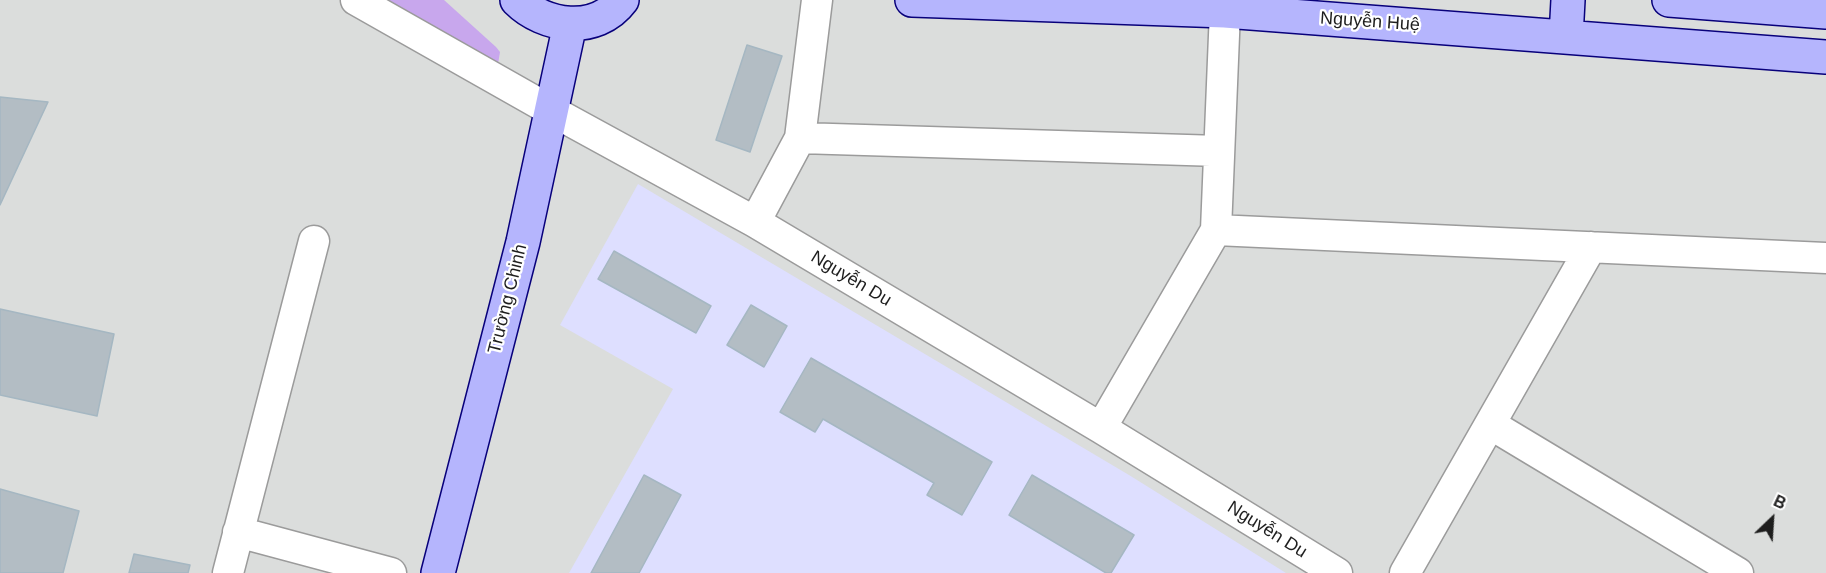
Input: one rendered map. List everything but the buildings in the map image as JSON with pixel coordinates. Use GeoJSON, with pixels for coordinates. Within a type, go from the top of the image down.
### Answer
{"type":"FeatureCollection","features":[{"type":"Feature","properties":{"kind":"main road","name":"Nguyễn Huệ"},"geometry":{"type":"LineString","coordinates":[[912,0],[1226,5],[1566,37],[1826,57]]}},
{"type":"Feature","properties":{"kind":"main road"},"geometry":{"type":"LineString","coordinates":[[1566,37],[1568,0]]}},
{"type":"Feature","properties":{"kind":"main road"},"geometry":{"type":"LineString","coordinates":[[1669,0],[1826,12]]}},
{"type":"Feature","properties":{"kind":"main road"},"geometry":{"type":"LineString","coordinates":[[518,3],[548,20],[570,24],[604,15],[625,1]]}},
{"type":"Feature","properties":{"kind":"main road","name":"Trường Chinh"},"geometry":{"type":"LineString","coordinates":[[438,573],[523,242],[570,24]]}},
{"type":"Feature","properties":{"kind":"street","name":"Nguyễn Du"},"geometry":{"type":"LineString","coordinates":[[356,0],[755,222],[1101,428],[1337,573]]}},
{"type":"Feature","properties":{"kind":"street"},"geometry":{"type":"LineString","coordinates":[[755,222],[800,138],[817,0]]}},
{"type":"Feature","properties":{"kind":"street"},"geometry":{"type":"LineString","coordinates":[[1101,428],[1216,230],[1226,5]]}},
{"type":"Feature","properties":{"kind":"street"},"geometry":{"type":"LineString","coordinates":[[800,138],[1218,151]]}},
{"type":"Feature","properties":{"kind":"street"},"geometry":{"type":"LineString","coordinates":[[1216,230],[1826,258]]}},
{"type":"Feature","properties":{"kind":"street"},"geometry":{"type":"LineString","coordinates":[[228,573],[314,241]]}},
{"type":"Feature","properties":{"kind":"street"},"geometry":{"type":"LineString","coordinates":[[1404,573],[1591,247]]}},
{"type":"Feature","properties":{"kind":"street"},"geometry":{"type":"LineString","coordinates":[[1490,424],[1738,573]]}},
{"type":"Feature","properties":{"kind":"street"},"geometry":{"type":"LineString","coordinates":[[238,532],[392,573]]}},
{"type":"Feature","properties":{"kind":"shaded area"},"geometry":{"type":"Polygon","coordinates":[[[0,0],[1826,0],[1826,573],[0,573],[0,0]]]}},
{"type":"Feature","properties":{"kind":"shaded area"},"geometry":{"type":"Polygon","coordinates":[[[374,0],[444,0],[496,47],[500,52],[498,64],[374,0]]]}},
{"type":"Feature","properties":{"kind":"shaded area"},"geometry":{"type":"Polygon","coordinates":[[[638,184],[1129,475],[1286,573],[569,573],[673,389],[560,325],[638,184]]]}}]}
